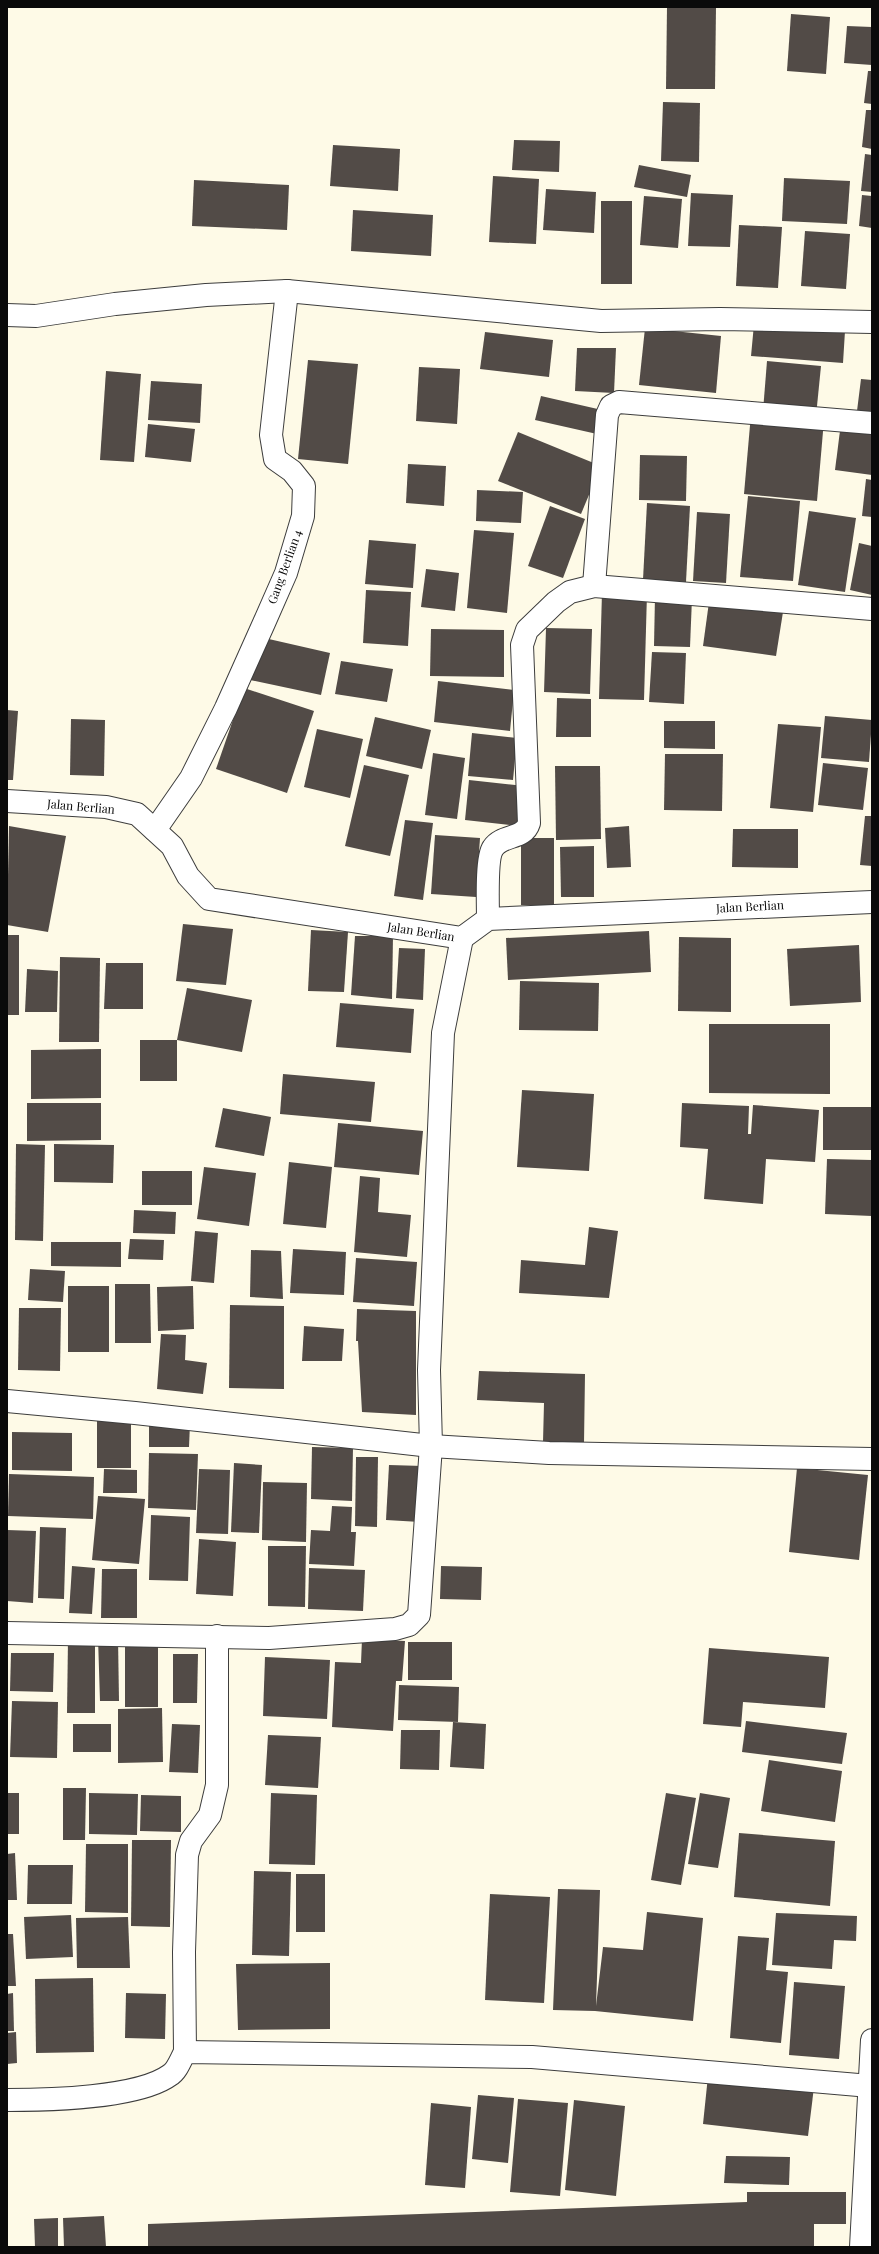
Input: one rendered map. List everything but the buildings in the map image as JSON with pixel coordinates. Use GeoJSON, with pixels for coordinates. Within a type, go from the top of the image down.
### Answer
{"type":"FeatureCollection","features":[{"type":"Feature","properties":{"kind":"street"},"geometry":{"type":"LineString","coordinates":[[7,315],[36,316],[115,304],[206,295],[287,290],[601,321],[720,319],[872,322]]}},
{"type":"Feature","properties":{"kind":"street","name":"Gang Berlian 4"},"geometry":{"type":"LineString","coordinates":[[155,830],[191,778],[226,708],[286,573],[304,516],[304,486],[292,471],[275,459],[271,435],[287,290]]}},
{"type":"Feature","properties":{"kind":"street"},"geometry":{"type":"LineString","coordinates":[[594,586],[607,416],[611,406],[619,402],[872,423]]}},
{"type":"Feature","properties":{"kind":"street"},"geometry":{"type":"LineString","coordinates":[[488,919],[489,863],[492,849],[500,841],[522,834],[527,830],[529,824],[522,645],[527,630],[556,602],[570,592],[594,586],[872,609]]}},
{"type":"Feature","properties":{"kind":"street","name":"Jalan Berlian"},"geometry":{"type":"LineString","coordinates":[[7,801],[106,807],[137,814],[172,846],[188,876],[209,899],[462,938],[488,919],[872,902]]}},
{"type":"Feature","properties":{"kind":"street"},"geometry":{"type":"LineString","coordinates":[[7,1633],[269,1638],[395,1629],[409,1625],[419,1615],[431,1446],[429,1370],[443,1033],[462,938]]}},
{"type":"Feature","properties":{"kind":"street"},"geometry":{"type":"LineString","coordinates":[[7,1401],[135,1413],[431,1446],[549,1453],[872,1459]]}},
{"type":"Feature","properties":{"kind":"street"},"geometry":{"type":"LineString","coordinates":[[7,2100],[107,2094],[151,2086],[172,2074],[185,2052],[184,1952],[187,1855],[191,1841],[210,1815],[217,1786],[217,1636]]}},
{"type":"Feature","properties":{"kind":"street"},"geometry":{"type":"LineString","coordinates":[[861,2247],[872,2040]]}},
{"type":"Feature","properties":{"kind":"street"},"geometry":{"type":"LineString","coordinates":[[185,2052],[532,2057],[871,2077]]}}]}
